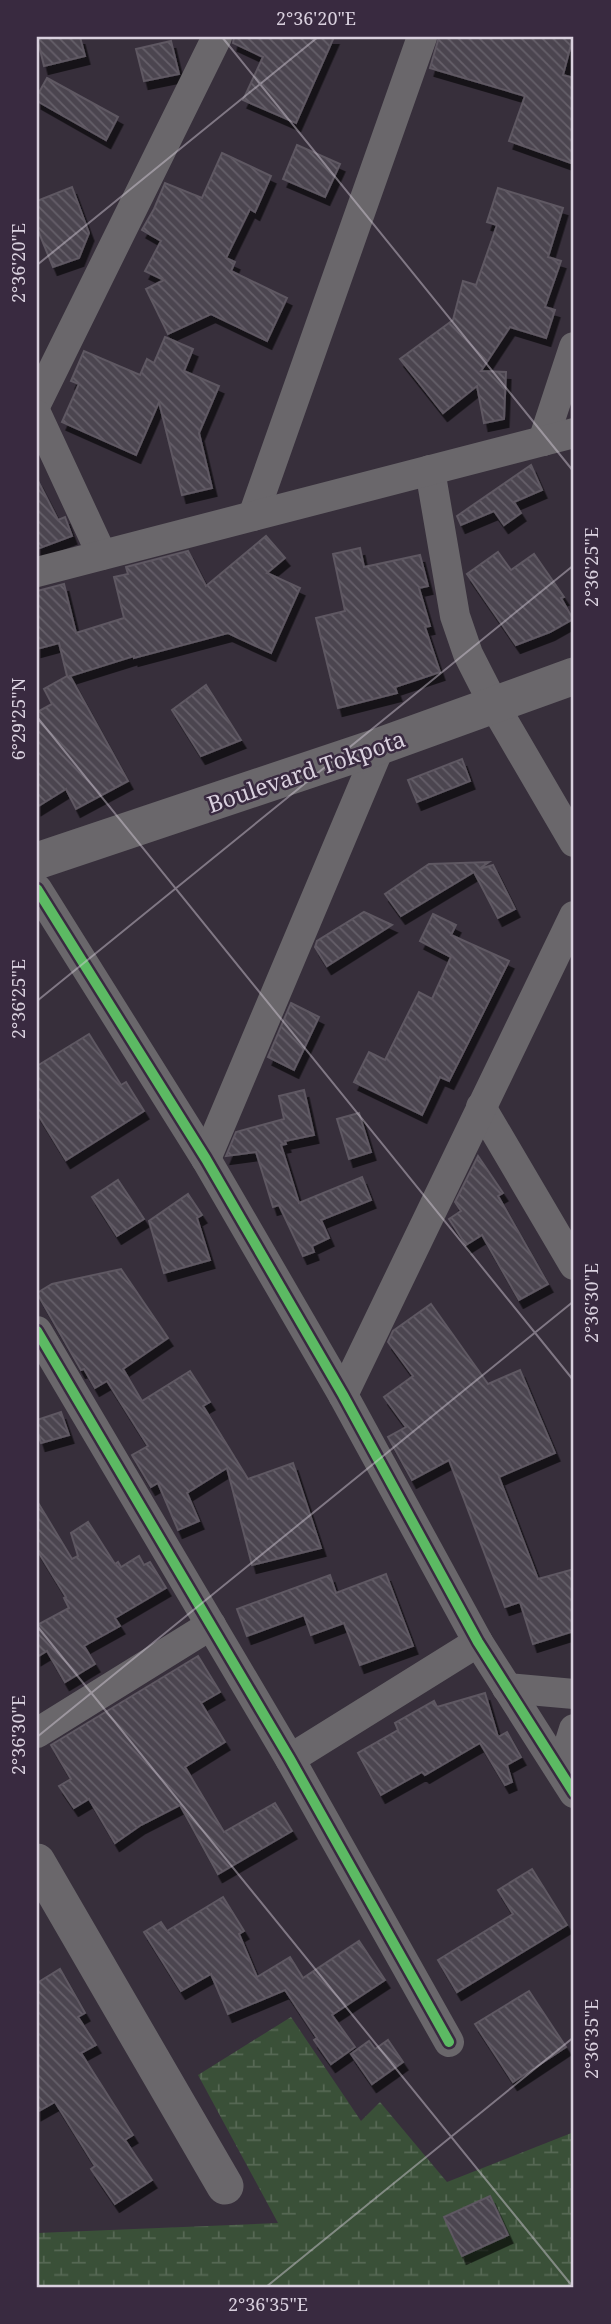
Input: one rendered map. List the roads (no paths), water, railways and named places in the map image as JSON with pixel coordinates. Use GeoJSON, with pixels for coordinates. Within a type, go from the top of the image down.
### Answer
{"type":"FeatureCollection","features":[{"type":"Feature","properties":{"kind":"street"},"geometry":{"type":"LineString","coordinates":[[37,402],[217,37]]}},
{"type":"Feature","properties":{"kind":"street"},"geometry":{"type":"LineString","coordinates":[[253,516],[422,37]]}},
{"type":"Feature","properties":{"kind":"street"},"geometry":{"type":"LineString","coordinates":[[543,441],[574,347]]}},
{"type":"Feature","properties":{"kind":"street"},"geometry":{"type":"LineString","coordinates":[[37,415],[102,555]]}},
{"type":"Feature","properties":{"kind":"street"},"geometry":{"type":"LineString","coordinates":[[37,572],[574,433]]}},
{"type":"Feature","properties":{"kind":"street"},"geometry":{"type":"LineString","coordinates":[[430,470],[455,616],[468,654],[494,705],[574,842]]}},
{"type":"Feature","properties":{"kind":"street","name":"Boulevard Tokpota"},"geometry":{"type":"LineString","coordinates":[[37,861],[380,746],[574,676]]}},
{"type":"Feature","properties":{"kind":"street"},"geometry":{"type":"LineString","coordinates":[[206,1158],[380,746]]}},
{"type":"Feature","properties":{"kind":"street"},"geometry":{"type":"LineString","coordinates":[[37,889],[206,1158],[343,1395],[478,1642],[569,1785]]}},
{"type":"Feature","properties":{"kind":"street"},"geometry":{"type":"LineString","coordinates":[[343,1395],[574,916]]}},
{"type":"Feature","properties":{"kind":"street"},"geometry":{"type":"LineString","coordinates":[[481,1107],[574,1265]]}},
{"type":"Feature","properties":{"kind":"street"},"geometry":{"type":"LineString","coordinates":[[37,1331],[290,1759],[449,2042]]}},
{"type":"Feature","properties":{"kind":"street"},"geometry":{"type":"LineString","coordinates":[[37,1733],[211,1625]]}},
{"type":"Feature","properties":{"kind":"street"},"geometry":{"type":"LineString","coordinates":[[290,1759],[478,1642]]}},
{"type":"Feature","properties":{"kind":"street"},"geometry":{"type":"LineString","coordinates":[[507,1688],[574,1694]]}},
{"type":"Feature","properties":{"kind":"street"},"geometry":{"type":"LineString","coordinates":[[569,1785],[574,1729]]}},
{"type":"Feature","properties":{"kind":"street"},"geometry":{"type":"LineString","coordinates":[[37,1862],[225,2186]]}}]}
